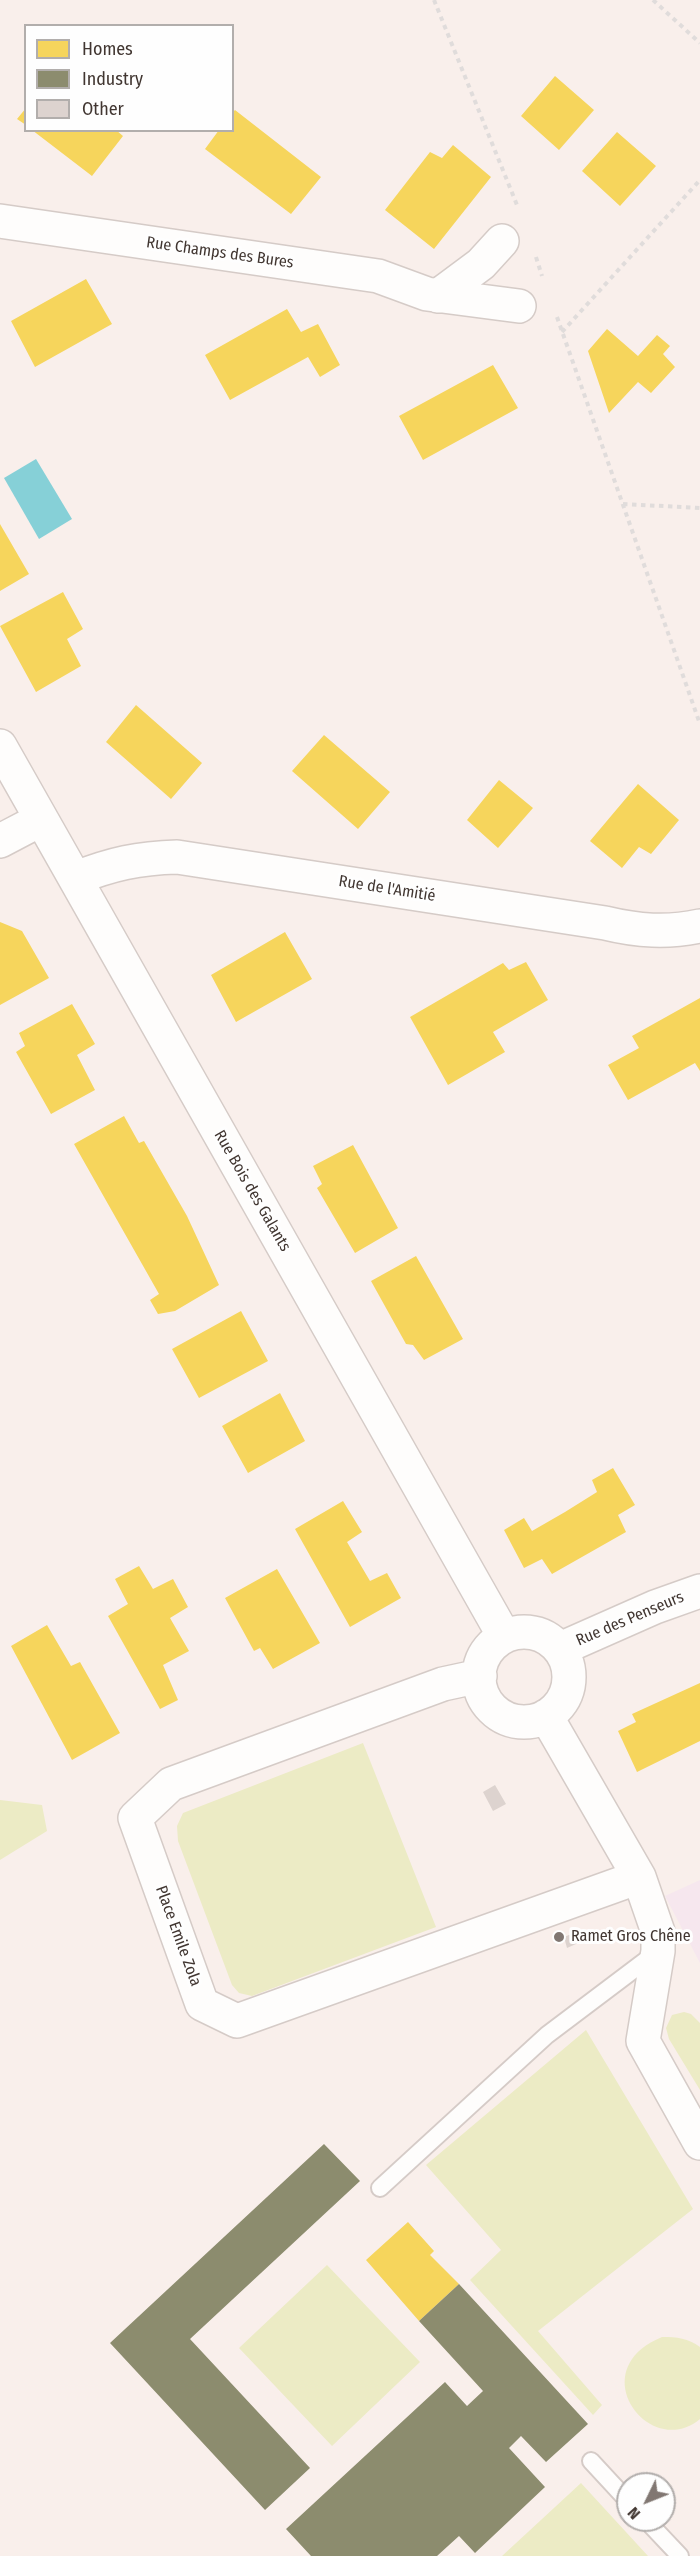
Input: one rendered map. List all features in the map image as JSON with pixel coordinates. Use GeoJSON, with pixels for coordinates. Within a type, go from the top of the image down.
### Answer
{"type":"FeatureCollection","features":[{"type":"Feature","properties":{"kind":"street","name":"Rue Champs des Bures"},"geometry":{"type":"LineString","coordinates":[[0,221],[378,276],[438,296],[519,306]]}},
{"type":"Feature","properties":{"kind":"street"},"geometry":{"type":"LineString","coordinates":[[438,296],[481,264],[518,245]]}},
{"type":"Feature","properties":{"kind":"street","name":"Rue Bois des Galants"},"geometry":{"type":"LineString","coordinates":[[0,746],[504,1636]]}},
{"type":"Feature","properties":{"kind":"street"},"geometry":{"type":"LineString","coordinates":[[0,841],[40,820]]}},
{"type":"Feature","properties":{"kind":"street","name":"Rue de l'Amitié"},"geometry":{"type":"LineString","coordinates":[[76,878],[109,865],[146,858],[177,857],[605,923],[636,930],[666,931],[700,926]]}},
{"type":"Feature","properties":{"kind":"street","name":"Rue des Penseurs"},"geometry":{"type":"LineString","coordinates":[[560,1649],[655,1607],[700,1591]]}},
{"type":"Feature","properties":{"kind":"street"},"geometry":{"type":"LineString","coordinates":[[516,1633],[540,1635],[560,1649],[567,1663],[569,1678],[566,1693],[558,1706],[546,1716],[520,1722],[496,1711],[487,1701],[481,1689],[481,1664],[486,1653],[504,1636],[516,1633]]}},
{"type":"Feature","properties":{"kind":"street","name":"Place Emile Zola"},"geometry":{"type":"LineString","coordinates":[[480,1676],[443,1684],[171,1784],[135,1818],[202,2004],[237,2021],[639,1877]]}},
{"type":"Feature","properties":{"kind":"street"},"geometry":{"type":"LineString","coordinates":[[546,1716],[639,1877],[658,1932],[658,1952],[643,2041],[700,2143]]}},
{"type":"Feature","properties":{"kind":"lane"},"geometry":{"type":"LineString","coordinates":[[380,2188],[547,2035],[658,1952]]}},
{"type":"Feature","properties":{"kind":"lane"},"geometry":{"type":"LineString","coordinates":[[591,2461],[616,2487]]}},
{"type":"Feature","properties":{"kind":"lane"},"geometry":{"type":"LineString","coordinates":[[657,2532],[680,2556]]}},
{"type":"Feature","properties":{"kind":"path"},"geometry":{"type":"LineString","coordinates":[[434,0],[519,210]]}},
{"type":"Feature","properties":{"kind":"path"},"geometry":{"type":"LineString","coordinates":[[652,0],[700,43]]}},
{"type":"Feature","properties":{"kind":"path"},"geometry":{"type":"LineString","coordinates":[[562,332],[700,180]]}},
{"type":"Feature","properties":{"kind":"path"},"geometry":{"type":"LineString","coordinates":[[518,245],[543,279]]}},
{"type":"Feature","properties":{"kind":"path"},"geometry":{"type":"LineString","coordinates":[[554,309],[700,723]]}},
{"type":"Feature","properties":{"kind":"path"},"geometry":{"type":"LineString","coordinates":[[623,504],[700,508]]}},
{"type":"Feature","properties":{"kind":"shaded area"},"geometry":{"type":"Polygon","coordinates":[[[700,1880],[700,1963],[665,1896],[700,1880]]]}},
{"type":"Feature","properties":{"kind":"green space"},"geometry":{"type":"Polygon","coordinates":[[[363,1743],[436,1927],[252,1996],[239,1993],[232,1985],[178,1841],[177,1826],[183,1813],[363,1743]]]}},
{"type":"Feature","properties":{"kind":"green space"},"geometry":{"type":"Polygon","coordinates":[[[0,1800],[42,1805],[47,1831],[0,1860],[0,1800]]]}},
{"type":"Feature","properties":{"kind":"green space"},"geometry":{"type":"Polygon","coordinates":[[[684,2012],[691,2014],[700,2023],[700,2090],[669,2039],[666,2028],[672,2015],[684,2012]]]}},
{"type":"Feature","properties":{"kind":"green space"},"geometry":{"type":"Polygon","coordinates":[[[586,2030],[693,2209],[538,2331],[602,2405],[593,2415],[470,2280],[501,2250],[426,2165],[586,2030]]]}},
{"type":"Feature","properties":{"kind":"green space"},"geometry":{"type":"Polygon","coordinates":[[[327,2265],[420,2362],[332,2446],[239,2348],[327,2265]]]}},
{"type":"Feature","properties":{"kind":"green space"},"geometry":{"type":"Polygon","coordinates":[[[662,2337],[682,2339],[700,2347],[700,2419],[681,2429],[662,2429],[645,2420],[632,2406],[625,2389],[627,2370],[638,2352],[662,2337]]]}},
{"type":"Feature","properties":{"kind":"green space"},"geometry":{"type":"Polygon","coordinates":[[[581,2483],[616,2521],[616,2532],[626,2532],[648,2556],[502,2556],[581,2483]]]}},
{"type":"Feature","properties":{"kind":"water"},"geometry":{"type":"Polygon","coordinates":[[[36,459],[72,519],[39,539],[4,478],[36,459]]]}},
{"type":"Feature","properties":{"kind":"building: Homes"},"geometry":{"type":"Polygon","coordinates":[[[555,76],[594,110],[559,150],[521,116],[555,76]]]}},
{"type":"Feature","properties":{"kind":"building: Homes"},"geometry":{"type":"Polygon","coordinates":[[[24,110],[24,124],[17,119],[24,110]]]}},
{"type":"Feature","properties":{"kind":"building: Homes"},"geometry":{"type":"Polygon","coordinates":[[[234,111],[321,177],[291,214],[205,149],[218,132],[234,132],[234,111]]]}},
{"type":"Feature","properties":{"kind":"building: Homes"},"geometry":{"type":"Polygon","coordinates":[[[35,132],[118,132],[123,136],[92,176],[35,132]]]}},
{"type":"Feature","properties":{"kind":"building: Homes"},"geometry":{"type":"Polygon","coordinates":[[[617,132],[656,166],[620,206],[582,171],[617,132]]]}},
{"type":"Feature","properties":{"kind":"building: Homes"},"geometry":{"type":"Polygon","coordinates":[[[453,145],[491,177],[434,249],[385,210],[430,152],[442,158],[453,145]]]}},
{"type":"Feature","properties":{"kind":"building: Homes"},"geometry":{"type":"Polygon","coordinates":[[[86,279],[112,324],[35,367],[11,321],[86,279]]]}},
{"type":"Feature","properties":{"kind":"building: Homes"},"geometry":{"type":"Polygon","coordinates":[[[287,309],[301,332],[318,324],[340,365],[320,377],[308,357],[230,400],[205,355],[287,309]]]}},
{"type":"Feature","properties":{"kind":"building: Homes"},"geometry":{"type":"Polygon","coordinates":[[[607,329],[638,356],[657,335],[670,346],[663,354],[675,367],[651,393],[638,382],[609,413],[588,351],[607,329]]]}},
{"type":"Feature","properties":{"kind":"building: Homes"},"geometry":{"type":"Polygon","coordinates":[[[493,365],[518,408],[423,460],[399,416],[493,365]]]}},
{"type":"Feature","properties":{"kind":"building: Homes"},"geometry":{"type":"Polygon","coordinates":[[[0,524],[29,574],[0,591],[0,524]]]}},
{"type":"Feature","properties":{"kind":"building: Homes"},"geometry":{"type":"Polygon","coordinates":[[[63,592],[83,629],[67,639],[81,666],[36,692],[0,626],[63,592]]]}},
{"type":"Feature","properties":{"kind":"building: Homes"},"geometry":{"type":"Polygon","coordinates":[[[136,705],[202,763],[171,799],[106,742],[136,705]]]}},
{"type":"Feature","properties":{"kind":"building: Homes"},"geometry":{"type":"Polygon","coordinates":[[[324,735],[390,792],[358,829],[292,771],[324,735]]]}},
{"type":"Feature","properties":{"kind":"building: Homes"},"geometry":{"type":"Polygon","coordinates":[[[499,780],[533,808],[498,848],[467,820],[499,780]]]}},
{"type":"Feature","properties":{"kind":"building: Homes"},"geometry":{"type":"Polygon","coordinates":[[[638,784],[679,820],[651,854],[639,847],[622,868],[590,841],[638,784]]]}},
{"type":"Feature","properties":{"kind":"building: Homes"},"geometry":{"type":"Polygon","coordinates":[[[0,922],[22,931],[49,978],[0,1005],[0,922]]]}},
{"type":"Feature","properties":{"kind":"building: Homes"},"geometry":{"type":"Polygon","coordinates":[[[285,932],[312,979],[236,1022],[211,975],[285,932]]]}},
{"type":"Feature","properties":{"kind":"building: Homes"},"geometry":{"type":"Polygon","coordinates":[[[526,962],[548,1000],[493,1032],[505,1052],[448,1085],[410,1017],[503,963],[509,970],[526,962]]]}},
{"type":"Feature","properties":{"kind":"building: Homes"},"geometry":{"type":"Polygon","coordinates":[[[700,998],[700,1071],[695,1063],[628,1100],[608,1065],[639,1048],[632,1036],[700,998]]]}},
{"type":"Feature","properties":{"kind":"building: Homes"},"geometry":{"type":"Polygon","coordinates":[[[72,1004],[95,1044],[77,1055],[95,1090],[51,1114],[16,1052],[25,1046],[19,1033],[72,1004]]]}},
{"type":"Feature","properties":{"kind":"building: Homes"},"geometry":{"type":"Polygon","coordinates":[[[124,1116],[139,1143],[144,1141],[187,1216],[219,1285],[175,1311],[158,1314],[150,1300],[159,1294],[74,1144],[124,1116]]]}},
{"type":"Feature","properties":{"kind":"building: Homes"},"geometry":{"type":"Polygon","coordinates":[[[353,1145],[398,1228],[355,1253],[317,1188],[322,1184],[313,1166],[353,1145]]]}},
{"type":"Feature","properties":{"kind":"building: Homes"},"geometry":{"type":"Polygon","coordinates":[[[416,1256],[463,1339],[424,1360],[413,1345],[406,1344],[371,1281],[416,1256]]]}},
{"type":"Feature","properties":{"kind":"building: Homes"},"geometry":{"type":"Polygon","coordinates":[[[241,1311],[268,1361],[199,1398],[172,1349],[241,1311]]]}},
{"type":"Feature","properties":{"kind":"building: Homes"},"geometry":{"type":"Polygon","coordinates":[[[280,1393],[305,1441],[248,1473],[222,1426],[280,1393]]]}},
{"type":"Feature","properties":{"kind":"building: Homes"},"geometry":{"type":"Polygon","coordinates":[[[613,1468],[635,1505],[618,1515],[626,1532],[552,1574],[542,1559],[524,1568],[504,1530],[524,1518],[532,1531],[597,1492],[592,1480],[613,1468]]]}},
{"type":"Feature","properties":{"kind":"building: Homes"},"geometry":{"type":"Polygon","coordinates":[[[343,1501],[362,1532],[347,1542],[370,1581],[387,1573],[401,1598],[350,1627],[295,1529],[343,1501]]]}},
{"type":"Feature","properties":{"kind":"building: Homes"},"geometry":{"type":"Polygon","coordinates":[[[139,1566],[153,1589],[173,1579],[188,1607],[170,1618],[189,1651],[163,1665],[178,1700],[160,1709],[108,1616],[128,1604],[115,1579],[139,1566]]]}},
{"type":"Feature","properties":{"kind":"building: Homes"},"geometry":{"type":"Polygon","coordinates":[[[277,1569],[320,1643],[273,1669],[260,1648],[254,1651],[225,1598],[277,1569]]]}},
{"type":"Feature","properties":{"kind":"building: Homes"},"geometry":{"type":"Polygon","coordinates":[[[47,1625],[71,1666],[80,1662],[120,1733],[72,1760],[11,1646],[47,1625]]]}},
{"type":"Feature","properties":{"kind":"building: Homes"},"geometry":{"type":"Polygon","coordinates":[[[700,1683],[700,1741],[637,1772],[618,1731],[636,1722],[632,1714],[700,1683]]]}},
{"type":"Feature","properties":{"kind":"building: Homes"},"geometry":{"type":"Polygon","coordinates":[[[408,2222],[434,2251],[430,2255],[459,2284],[419,2321],[366,2260],[408,2222]]]}},
{"type":"Feature","properties":{"kind":"building: Industry"},"geometry":{"type":"Polygon","coordinates":[[[324,2144],[360,2181],[190,2339],[310,2468],[265,2510],[110,2343],[324,2144]]]}},
{"type":"Feature","properties":{"kind":"building: Industry"},"geometry":{"type":"Polygon","coordinates":[[[459,2284],[588,2424],[546,2462],[521,2436],[509,2448],[545,2487],[475,2553],[459,2536],[437,2556],[311,2556],[286,2529],[445,2382],[467,2406],[483,2391],[419,2321],[459,2284]]]}},
{"type":"Feature","properties":{"kind":"building: Other"},"geometry":{"type":"Polygon","coordinates":[[[495,1785],[506,1804],[493,1811],[483,1792],[495,1785]]]}},
{"type":"Feature","properties":{"kind":"building: Other"},"geometry":{"type":"Polygon","coordinates":[[[581,1930],[585,1940],[567,1948],[564,1937],[581,1930]]]}},
{"type":"Feature","properties":{"kind":"place","name":"Ramet Gros Chêne"},"geometry":{"type":"Point","coordinates":[559,1937]}}]}
